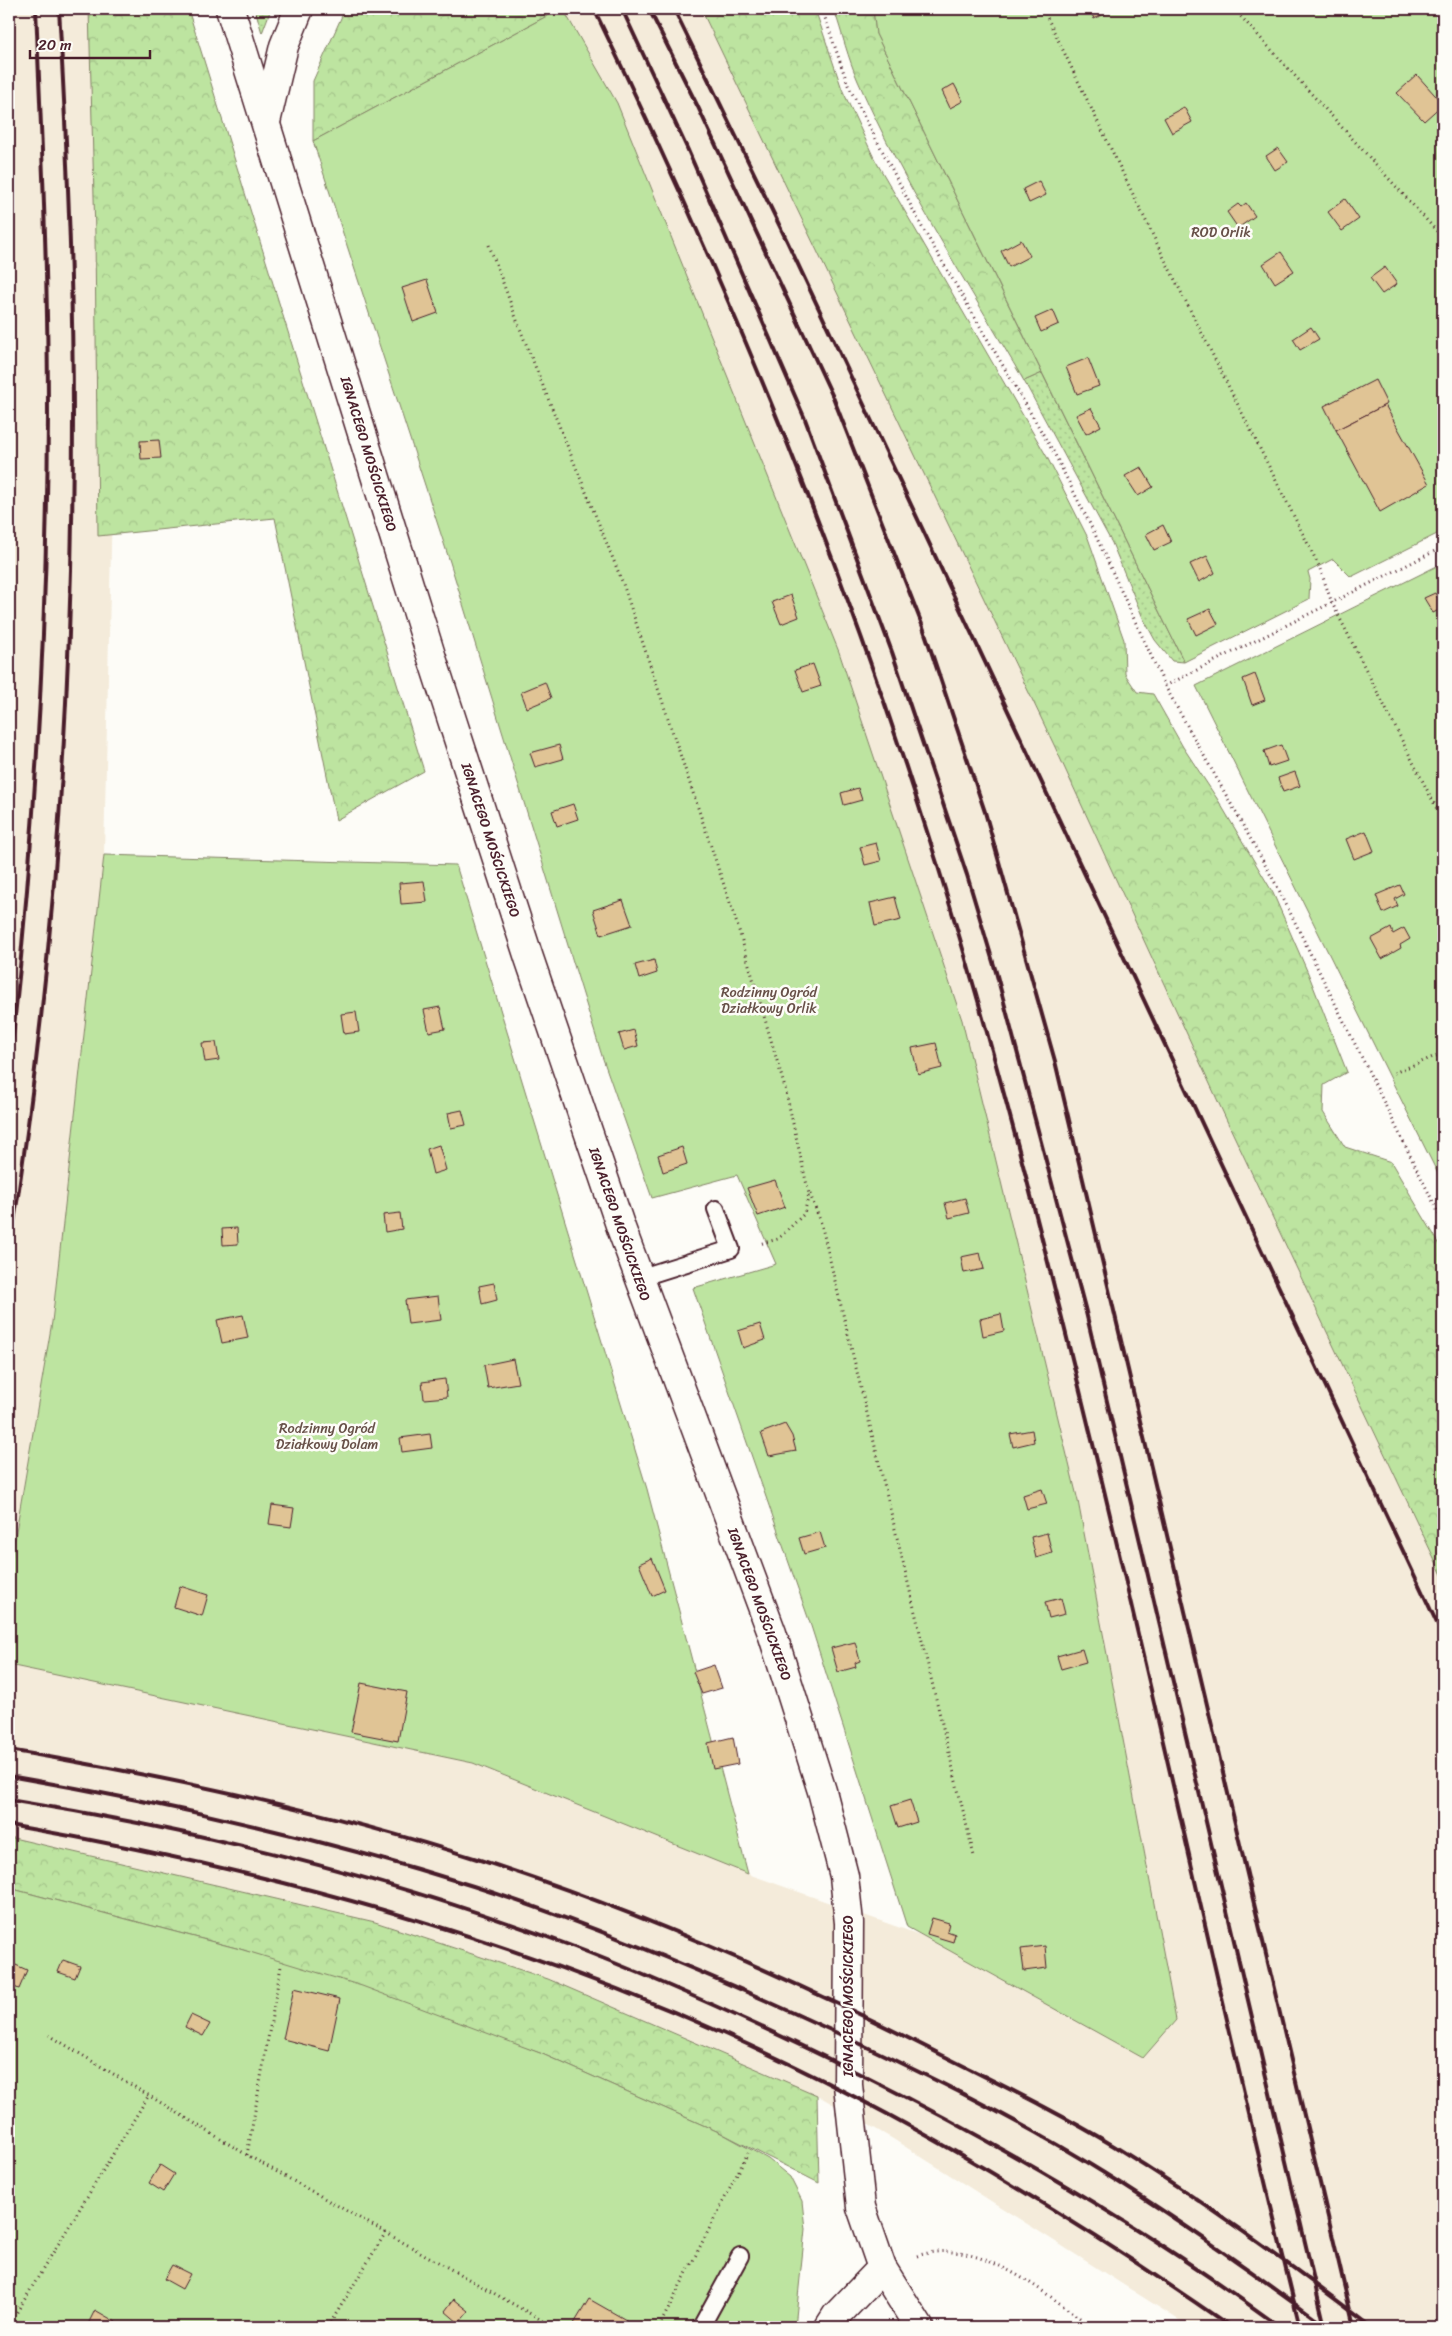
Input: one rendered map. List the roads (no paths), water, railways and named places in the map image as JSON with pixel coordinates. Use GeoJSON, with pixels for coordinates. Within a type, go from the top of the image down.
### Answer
{"type":"FeatureCollection","features":[{"type":"Feature","properties":{"kind":"street","name":"IGNACEGO MOŚCICKIEGO"},"geometry":{"type":"LineString","coordinates":[[230,9],[529,958],[639,1278],[772,1633],[822,1792],[844,1876],[849,1923],[848,2085],[860,2207],[882,2268],[919,2327]]}},
{"type":"Feature","properties":{"kind":"street"},"geometry":{"type":"LineString","coordinates":[[265,124],[284,46],[299,9]]}},
{"type":"Feature","properties":{"kind":"street"},"geometry":{"type":"LineString","coordinates":[[829,2327],[836,2316],[882,2268]]}},
{"type":"Feature","properties":{"kind":"lane"},"geometry":{"type":"LineString","coordinates":[[639,1278],[731,1249],[716,1209]]}},
{"type":"Feature","properties":{"kind":"lane"},"geometry":{"type":"LineString","coordinates":[[701,2327],[740,2256]]}},
{"type":"Feature","properties":{"kind":"railway"},"geometry":{"type":"LineString","coordinates":[[9,1071],[26,908],[38,744],[45,579],[48,415],[47,314],[36,9]]}},
{"type":"Feature","properties":{"kind":"railway"},"geometry":{"type":"LineString","coordinates":[[9,1254],[38,1047],[49,942],[64,731],[69,625],[72,520],[72,314],[59,9]]}},
{"type":"Feature","properties":{"kind":"railway"},"geometry":{"type":"LineString","coordinates":[[594,9],[639,103],[724,292],[765,387],[803,483],[841,580],[876,678],[960,939],[1007,1104],[1071,1353],[1300,2327]]}},
{"type":"Feature","properties":{"kind":"railway"},"geometry":{"type":"LineString","coordinates":[[622,9],[687,148],[805,419],[892,652],[967,875],[996,972],[1085,1308],[1325,2327]]}},
{"type":"Feature","properties":{"kind":"railway"},"geometry":{"type":"LineString","coordinates":[[649,9],[698,107],[833,397],[923,627],[985,812],[1055,1061],[1354,2327]]}},
{"type":"Feature","properties":{"kind":"railway"},"geometry":{"type":"LineString","coordinates":[[674,9],[787,241],[1443,1636]]}},
{"type":"Feature","properties":{"kind":"railway"},"geometry":{"type":"LineString","coordinates":[[9,1750],[186,1783],[362,1825],[477,1859],[535,1879],[652,1922],[709,1946],[879,2024],[1025,2097],[1092,2133],[1213,2211],[1372,2327]]}},
{"type":"Feature","properties":{"kind":"railway"},"geometry":{"type":"LineString","coordinates":[[9,1776],[185,1810],[358,1852],[473,1886],[565,1918],[656,1953],[869,2048],[972,2098],[1039,2134],[1160,2209],[1325,2325]]}},
{"type":"Feature","properties":{"kind":"railway"},"geometry":{"type":"LineString","coordinates":[[9,1800],[80,1812],[222,1841],[362,1877],[501,1920],[643,1975],[826,2057],[970,2132],[1077,2192],[1129,2224],[1280,2327]]}},
{"type":"Feature","properties":{"kind":"railway"},"geometry":{"type":"LineString","coordinates":[[9,1825],[193,1861],[284,1883],[465,1935],[554,1965],[641,1998],[793,2066],[923,2133],[1049,2207],[1231,2327]]}},
{"type":"Feature","properties":{"kind":"park label","name":"ROD Orlik"},"geometry":{"type":"Point","coordinates":[1221,232]}},
{"type":"Feature","properties":{"kind":"park label","name":"Rodzinny Ogród Działkowy Orlik"},"geometry":{"type":"Point","coordinates":[769,1000]}},
{"type":"Feature","properties":{"kind":"park label","name":"Rodzinny Ogród Działkowy Dolam"},"geometry":{"type":"Point","coordinates":[327,1436]}}]}
